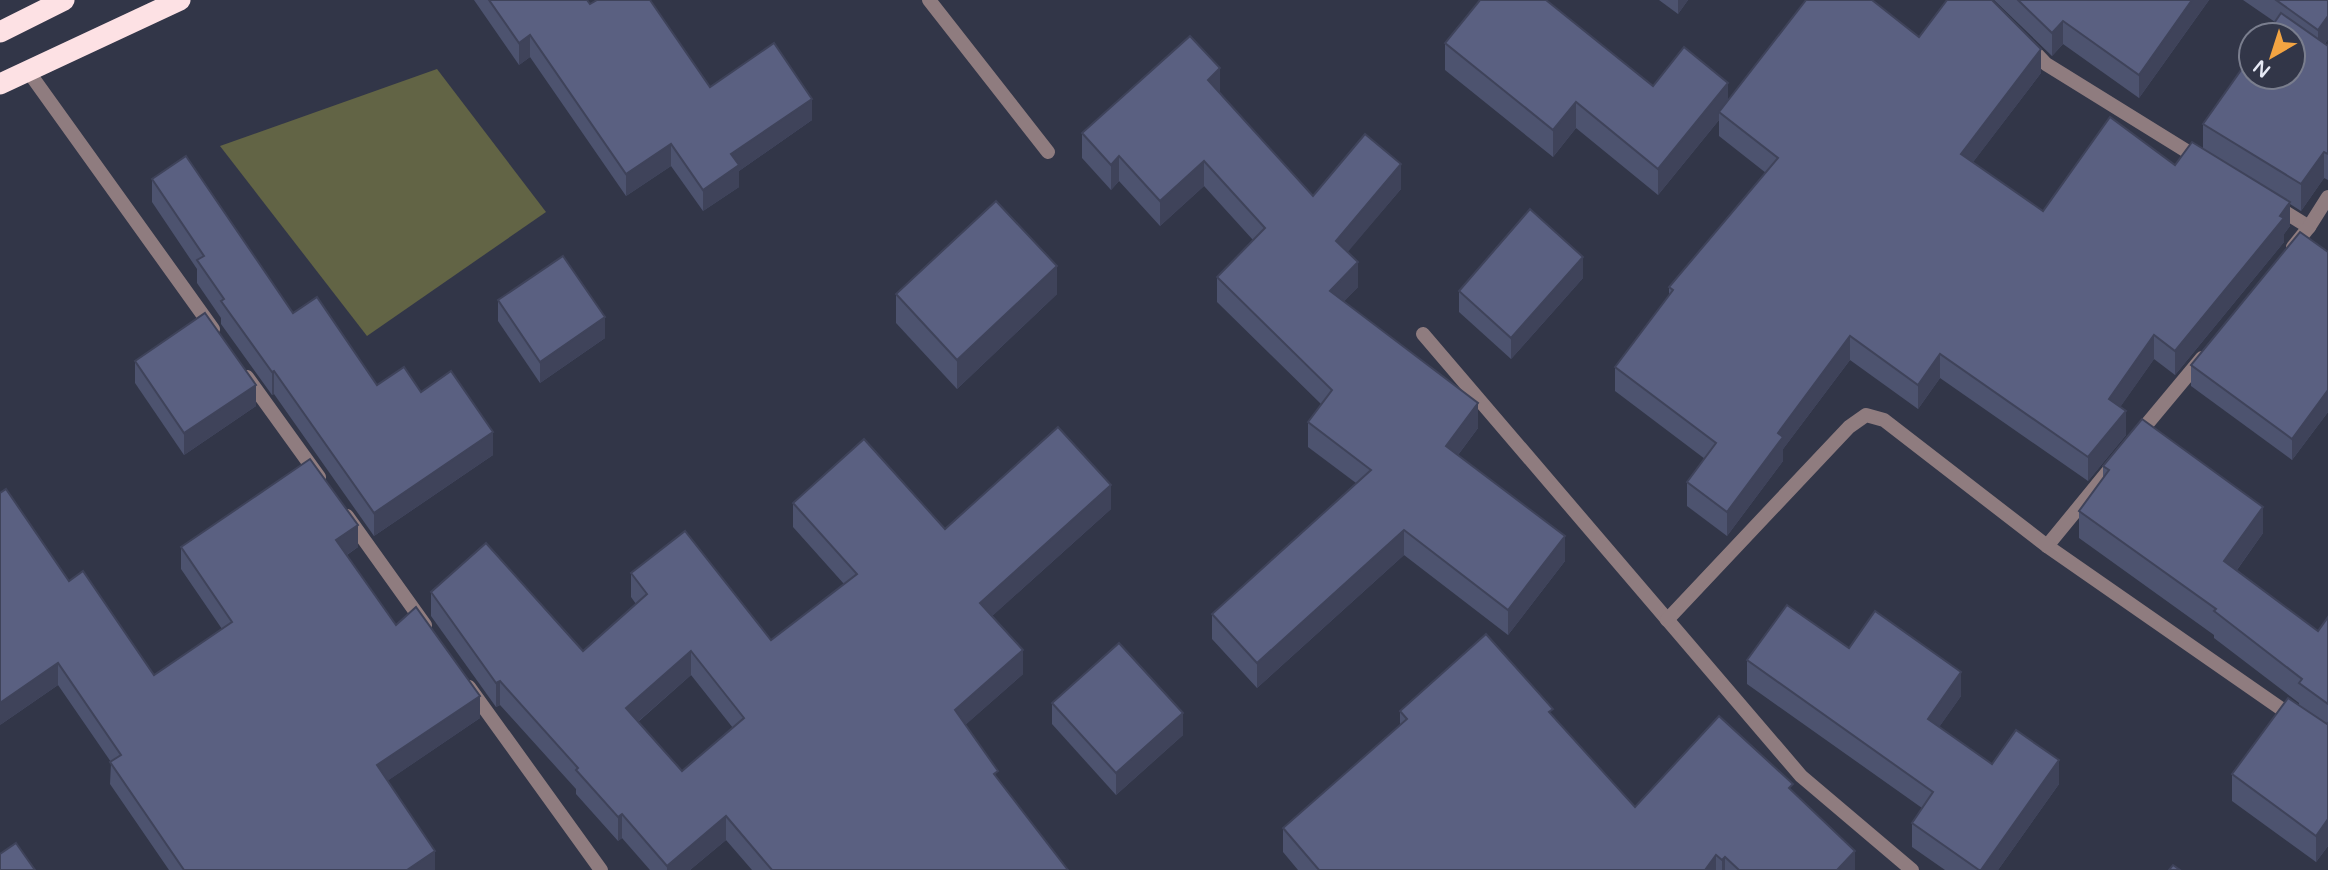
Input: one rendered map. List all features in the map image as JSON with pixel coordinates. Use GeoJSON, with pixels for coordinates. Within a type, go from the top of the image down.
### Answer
{"type":"FeatureCollection","features":[{"type":"Feature","properties":{"kind":"highway"},"geometry":{"type":"LineString","coordinates":[[0,32],[64,0]]}},
{"type":"Feature","properties":{"kind":"highway"},"geometry":{"type":"LineString","coordinates":[[0,84],[180,0]]}},
{"type":"Feature","properties":{"kind":"street"},"geometry":{"type":"LineString","coordinates":[[929,0],[1048,152]]}},
{"type":"Feature","properties":{"kind":"street"},"geometry":{"type":"LineString","coordinates":[[2017,36],[2046,64],[2218,170]]}},
{"type":"Feature","properties":{"kind":"street"},"geometry":{"type":"LineString","coordinates":[[28,71],[221,341]]}},
{"type":"Feature","properties":{"kind":"street"},"geometry":{"type":"LineString","coordinates":[[2283,259],[2309,227],[2328,197]]}},
{"type":"Feature","properties":{"kind":"street"},"geometry":{"type":"LineString","coordinates":[[2264,199],[2309,227]]}},
{"type":"Feature","properties":{"kind":"street"},"geometry":{"type":"LineString","coordinates":[[1423,334],[1801,776],[1912,870]]}},
{"type":"Feature","properties":{"kind":"street"},"geometry":{"type":"LineString","coordinates":[[2047,546],[2213,344]]}},
{"type":"Feature","properties":{"kind":"street"},"geometry":{"type":"LineString","coordinates":[[238,364],[431,634]]}},
{"type":"Feature","properties":{"kind":"street"},"geometry":{"type":"LineString","coordinates":[[1667,620],[1849,426],[1866,415],[1884,420],[2047,546],[2305,725]]}},
{"type":"Feature","properties":{"kind":"street"},"geometry":{"type":"LineString","coordinates":[[464,679],[601,870]]}},
{"type":"Feature","properties":{"kind":"green space"},"geometry":{"type":"Polygon","coordinates":[[[437,69],[546,212],[367,336],[220,146],[437,69]]]}},
{"type":"Feature","properties":{"kind":"building"},"geometry":{"type":"Polygon","coordinates":[[[489,0],[587,0],[590,4],[597,0],[650,0],[710,87],[774,43],[812,99],[731,154],[739,165],[703,190],[671,144],[626,174],[530,35],[519,43],[489,0]]]}},
{"type":"Feature","properties":{"kind":"building"},"geometry":{"type":"Polygon","coordinates":[[[1480,0],[1546,0],[1653,86],[1684,47],[1728,83],[1658,169],[1576,102],[1553,130],[1445,43],[1480,0]]]}},
{"type":"Feature","properties":{"kind":"building"},"geometry":{"type":"Polygon","coordinates":[[[1806,0],[1872,0],[1919,37],[1947,0],[1992,0],[2041,49],[1961,154],[2043,211],[2110,117],[2175,165],[2192,142],[2290,202],[2280,216],[2284,218],[2175,351],[2154,335],[2109,399],[2126,411],[2088,457],[1940,354],[1918,385],[1850,336],[1778,433],[1783,437],[1727,512],[1687,482],[1716,443],[1615,367],[1673,290],[1669,287],[1778,158],[1719,112],[1806,0]]]}},
{"type":"Feature","properties":{"kind":"building"},"geometry":{"type":"Polygon","coordinates":[[[2018,0],[2192,0],[2139,75],[2063,21],[2052,33],[2018,0]]]}},
{"type":"Feature","properties":{"kind":"building"},"geometry":{"type":"Polygon","coordinates":[[[2276,0],[2328,0],[2328,16],[2318,30],[2276,0]]]}},
{"type":"Feature","properties":{"kind":"building"},"geometry":{"type":"Polygon","coordinates":[[[2281,13],[2292,21],[2276,21],[2281,13]]]}},
{"type":"Feature","properties":{"kind":"building"},"geometry":{"type":"Polygon","coordinates":[[[2307,31],[2328,46],[2328,154],[2324,152],[2301,184],[2203,124],[2237,76],[2237,91],[2307,91],[2307,31]]]}},
{"type":"Feature","properties":{"kind":"building"},"geometry":{"type":"Polygon","coordinates":[[[1190,36],[1220,68],[1208,80],[1313,196],[1365,134],[1401,164],[1336,241],[1358,262],[1330,291],[1478,403],[1446,446],[1565,536],[1508,610],[1404,530],[1257,663],[1212,614],[1371,470],[1308,422],[1332,390],[1217,277],[1265,228],[1204,161],[1160,201],[1119,156],[1111,165],[1082,133],[1190,36]]]}},
{"type":"Feature","properties":{"kind":"building"},"geometry":{"type":"Polygon","coordinates":[[[186,156],[293,313],[317,297],[377,385],[404,367],[421,392],[451,371],[493,432],[374,513],[221,301],[224,299],[197,260],[204,256],[152,179],[186,156]]]}},
{"type":"Feature","properties":{"kind":"building"},"geometry":{"type":"Polygon","coordinates":[[[996,201],[1057,266],[957,360],[896,294],[996,201]]]}},
{"type":"Feature","properties":{"kind":"building"},"geometry":{"type":"Polygon","coordinates":[[[1530,209],[1583,257],[1511,338],[1459,291],[1530,209]]]}},
{"type":"Feature","properties":{"kind":"building"},"geometry":{"type":"Polygon","coordinates":[[[2300,232],[2328,252],[2328,390],[2292,439],[2191,365],[2300,232]]]}},
{"type":"Feature","properties":{"kind":"building"},"geometry":{"type":"Polygon","coordinates":[[[563,256],[605,317],[540,362],[498,300],[563,256]]]}},
{"type":"Feature","properties":{"kind":"building"},"geometry":{"type":"Polygon","coordinates":[[[205,313],[256,385],[184,433],[135,361],[205,313]]]}},
{"type":"Feature","properties":{"kind":"building"},"geometry":{"type":"Polygon","coordinates":[[[2142,419],[2263,507],[2224,561],[2318,631],[2328,617],[2328,704],[2299,683],[2302,679],[2214,611],[2216,609],[2079,511],[2109,470],[2103,466],[2142,419]]]}},
{"type":"Feature","properties":{"kind":"building"},"geometry":{"type":"Polygon","coordinates":[[[1058,427],[1111,485],[980,603],[1023,650],[955,710],[998,771],[994,774],[1068,870],[772,870],[726,816],[667,866],[622,814],[618,817],[500,681],[496,683],[431,592],[486,543],[583,651],[647,594],[631,573],[685,531],[771,640],[857,574],[793,503],[864,439],[945,529],[1058,427]],[[691,651],[626,708],[682,771],[744,718],[691,651]]]}},
{"type":"Feature","properties":{"kind":"building"},"geometry":{"type":"Polygon","coordinates":[[[310,459],[358,525],[336,540],[396,625],[416,607],[480,696],[377,765],[435,851],[407,870],[184,870],[110,762],[121,755],[58,663],[0,703],[0,493],[6,489],[69,581],[83,571],[154,675],[232,622],[181,547],[310,459]]]}},
{"type":"Feature","properties":{"kind":"building"},"geometry":{"type":"Polygon","coordinates":[[[1787,605],[1849,648],[1875,611],[1961,672],[1928,719],[1992,764],[2016,730],[2059,760],[1981,870],[1912,823],[1933,792],[1747,660],[1787,605]]]}},
{"type":"Feature","properties":{"kind":"building"},"geometry":{"type":"Polygon","coordinates":[[[1486,634],[1553,709],[1549,712],[1635,807],[1719,716],[1793,784],[1789,788],[1855,851],[1839,870],[1739,870],[1725,857],[1722,860],[1716,855],[1705,870],[1319,870],[1283,828],[1407,719],[1400,711],[1486,634]]]}},
{"type":"Feature","properties":{"kind":"building"},"geometry":{"type":"Polygon","coordinates":[[[1119,643],[1183,713],[1116,773],[1052,703],[1119,643]]]}},
{"type":"Feature","properties":{"kind":"building"},"geometry":{"type":"Polygon","coordinates":[[[2288,698],[2328,723],[2328,819],[2316,836],[2232,774],[2288,698]]]}},
{"type":"Feature","properties":{"kind":"building"},"geometry":{"type":"Polygon","coordinates":[[[16,843],[35,870],[0,870],[0,854],[16,843]]]}}]}
